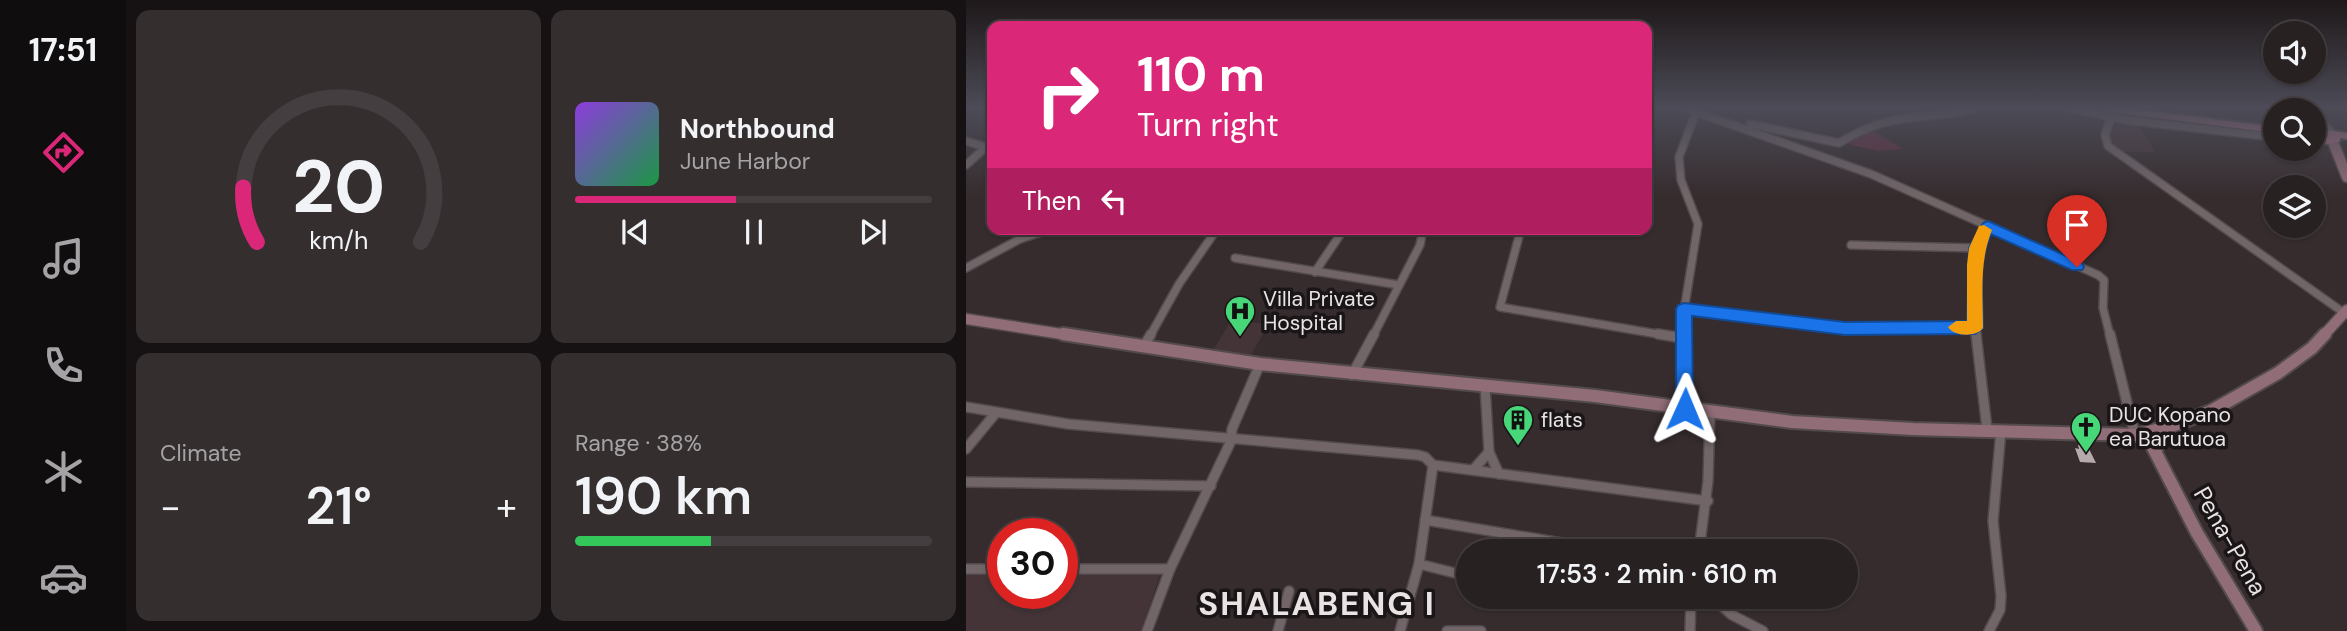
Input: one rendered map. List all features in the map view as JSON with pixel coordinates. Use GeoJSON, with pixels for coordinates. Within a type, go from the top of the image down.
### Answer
{"type":"FeatureCollection","features":[{"type":"Feature","properties":{"kind":"main road"},"geometry":{"type":"LineString","coordinates":[[2326,137],[2347,177]]}},
{"type":"Feature","properties":{"kind":"main road"},"geometry":{"type":"LineString","coordinates":[[966,319],[1260,364],[1352,375],[1595,396],[1810,424],[2141,435],[2211,411],[2278,373],[2312,348],[2346,312]]}},
{"type":"Feature","properties":{"kind":"main road","name":"Pena-Pena"},"geometry":{"type":"LineString","coordinates":[[2141,435],[2156,453],[2197,533],[2256,631]]}},
{"type":"Feature","properties":{"kind":"street"},"geometry":{"type":"LineString","coordinates":[[1683,137],[1676,169],[1698,233],[1695,262],[1684,309],[1685,409]]}},
{"type":"Feature","properties":{"kind":"street"},"geometry":{"type":"LineString","coordinates":[[1771,137],[1895,184],[2036,250],[2098,275],[2104,280],[2103,308],[2141,435]]}},
{"type":"Feature","properties":{"kind":"street"},"geometry":{"type":"LineString","coordinates":[[1813,137],[1839,143],[1847,137]]}},
{"type":"Feature","properties":{"kind":"street"},"geometry":{"type":"LineString","coordinates":[[2106,137],[2108,146],[2346,312]]}},
{"type":"Feature","properties":{"kind":"street"},"geometry":{"type":"LineString","coordinates":[[966,141],[987,147]]}},
{"type":"Feature","properties":{"kind":"street"},"geometry":{"type":"LineString","coordinates":[[966,165],[987,149]]}},
{"type":"Feature","properties":{"kind":"street"},"geometry":{"type":"LineString","coordinates":[[1987,429],[1975,328],[1974,278],[1977,248],[1988,226]]}},
{"type":"Feature","properties":{"kind":"street"},"geometry":{"type":"LineString","coordinates":[[966,268],[980,258],[1027,235]]}},
{"type":"Feature","properties":{"kind":"street"},"geometry":{"type":"LineString","coordinates":[[1144,346],[1179,284],[1213,235]]}},
{"type":"Feature","properties":{"kind":"street"},"geometry":{"type":"LineString","coordinates":[[1315,272],[1340,235]]}},
{"type":"Feature","properties":{"kind":"street"},"geometry":{"type":"LineString","coordinates":[[1352,375],[1420,245],[1422,235]]}},
{"type":"Feature","properties":{"kind":"street"},"geometry":{"type":"LineString","coordinates":[[1519,235],[1500,307],[1684,338]]}},
{"type":"Feature","properties":{"kind":"street"},"geometry":{"type":"LineString","coordinates":[[1852,244],[1977,248]]}},
{"type":"Feature","properties":{"kind":"street"},"geometry":{"type":"LineString","coordinates":[[1235,258],[1399,285]]}},
{"type":"Feature","properties":{"kind":"street"},"geometry":{"type":"LineString","coordinates":[[1684,309],[1845,328],[1975,328]]}},
{"type":"Feature","properties":{"kind":"street"},"geometry":{"type":"LineString","coordinates":[[1147,631],[1170,569],[1231,441],[1232,429],[1260,364]]}},
{"type":"Feature","properties":{"kind":"street"},"geometry":{"type":"LineString","coordinates":[[1485,386],[1489,452],[1499,474]]}},
{"type":"Feature","properties":{"kind":"street"},"geometry":{"type":"LineString","coordinates":[[966,407],[995,414],[1231,441],[1418,455],[1425,457],[1433,465],[1708,501]]}},
{"type":"Feature","properties":{"kind":"street"},"geometry":{"type":"LineString","coordinates":[[1701,539],[1712,452],[1710,411]]}},
{"type":"Feature","properties":{"kind":"street"},"geometry":{"type":"LineString","coordinates":[[966,449],[995,414]]}},
{"type":"Feature","properties":{"kind":"street"},"geometry":{"type":"LineString","coordinates":[[2156,453],[2160,442],[2172,426]]}},
{"type":"Feature","properties":{"kind":"street"},"geometry":{"type":"LineString","coordinates":[[1989,631],[2000,610],[2001,596],[1993,521],[2001,430]]}},
{"type":"Feature","properties":{"kind":"street"},"geometry":{"type":"LineString","coordinates":[[1473,470],[1489,452]]}},
{"type":"Feature","properties":{"kind":"street"},"geometry":{"type":"LineString","coordinates":[[1400,631],[1419,564],[1433,465]]}},
{"type":"Feature","properties":{"kind":"street"},"geometry":{"type":"LineString","coordinates":[[966,482],[1210,485]]}},
{"type":"Feature","properties":{"kind":"street"},"geometry":{"type":"LineString","coordinates":[[1425,520],[1538,539]]}},
{"type":"Feature","properties":{"kind":"street"},"geometry":{"type":"LineString","coordinates":[[1419,564],[1456,573]]}},
{"type":"Feature","properties":{"kind":"street"},"geometry":{"type":"LineString","coordinates":[[966,569],[987,569]]}},
{"type":"Feature","properties":{"kind":"street"},"geometry":{"type":"LineString","coordinates":[[1078,569],[1170,569]]}},
{"type":"Feature","properties":{"kind":"street"},"geometry":{"type":"LineString","coordinates":[[1278,631],[1289,591]]}},
{"type":"Feature","properties":{"kind":"street"},"geometry":{"type":"LineString","coordinates":[[1690,631],[1691,609]]}},
{"type":"Feature","properties":{"kind":"street"},"geometry":{"type":"LineString","coordinates":[[1725,609],[1763,631]]}},
{"type":"Feature","properties":{"kind":"street"},"geometry":{"type":"LineString","coordinates":[[1447,631],[1480,631]]}},
{"type":"Feature","properties":{"kind":"shaded area"},"geometry":{"type":"Polygon","coordinates":[[[1857,137],[1884,137],[1903,149],[1878,151],[1844,143],[1857,137]]]}},
{"type":"Feature","properties":{"kind":"shaded area"},"geometry":{"type":"Polygon","coordinates":[[[2110,137],[2146,137],[2155,152],[2120,152],[2110,137]]]}},
{"type":"Feature","properties":{"kind":"shaded area","name":"Villa Private Hospital"},"geometry":{"type":"Polygon","coordinates":[[[1231,321],[1269,324],[1249,358],[1212,352],[1231,321]]]}},
{"type":"Feature","properties":{"kind":"shaded area"},"geometry":{"type":"Polygon","coordinates":[[[1161,571],[1141,631],[966,631],[966,575],[987,574],[987,609],[1078,609],[1078,573],[1161,571]]]}},
{"type":"Feature","properties":{"kind":"building","name":"DUC Kopano ea Barutuoa"},"geometry":{"type":"Polygon","coordinates":[[[2078,445],[2087,445],[2096,463],[2080,462],[2075,448],[2079,449],[2078,445]]]}},
{"type":"Feature","properties":{"kind":"slow traffic"},"geometry":{"type":"LineString","coordinates":[[1956,327],[1975,328],[1975,265],[1977,248],[1984,230]]}},
{"type":"Feature","properties":{"kind":"place","name":"Villa Private Hospital"},"geometry":{"type":"Point","coordinates":[1240,338]}},
{"type":"Feature","properties":{"kind":"place","name":"flats"},"geometry":{"type":"Point","coordinates":[1518,447]}},
{"type":"Feature","properties":{"kind":"place","name":"DUC Kopano ea Barutuoa"},"geometry":{"type":"Point","coordinates":[2086,454]}},
{"type":"Feature","properties":{"kind":"district","name":"SHALABENG I"},"geometry":{"type":"Point","coordinates":[1317,603]}},
{"type":"Feature","properties":{"kind":"route"},"geometry":{"type":"LineString","coordinates":[[1685,409],[1684,309],[1845,328],[1975,328],[1974,278],[1977,248],[1988,226],[2077,267]]}}]}
